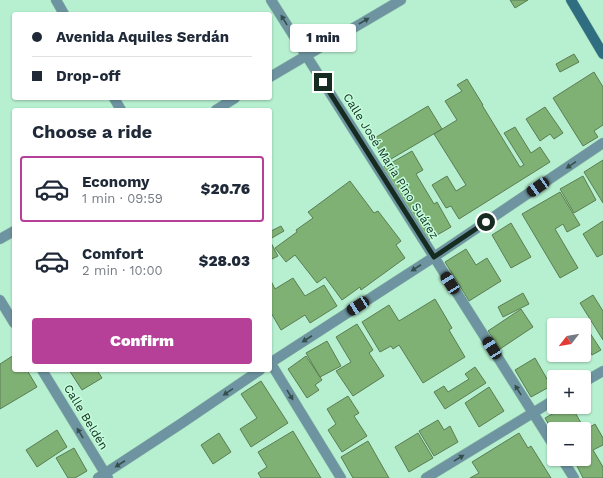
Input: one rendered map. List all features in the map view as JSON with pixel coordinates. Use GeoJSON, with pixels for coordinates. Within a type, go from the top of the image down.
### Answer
{"type":"FeatureCollection","features":[{"type":"Feature","properties":{"kind":"main road"},"geometry":{"type":"LineString","coordinates":[[572,0],[603,54]]}},
{"type":"Feature","properties":{"kind":"street"},"geometry":{"type":"LineString","coordinates":[[56,0],[63,12]]}},
{"type":"Feature","properties":{"kind":"street","name":"Calle José María Pino Suárez"},"geometry":{"type":"LineString","coordinates":[[271,0],[547,435]]}},
{"type":"Feature","properties":{"kind":"street"},"geometry":{"type":"LineString","coordinates":[[272,76],[400,0]]}},
{"type":"Feature","properties":{"kind":"street"},"geometry":{"type":"LineString","coordinates":[[219,108],[232,100]]}},
{"type":"Feature","properties":{"kind":"street"},"geometry":{"type":"LineString","coordinates":[[272,362],[434,257],[603,143]]}},
{"type":"Feature","properties":{"kind":"street"},"geometry":{"type":"LineString","coordinates":[[0,239],[12,232]]}},
{"type":"Feature","properties":{"kind":"street"},"geometry":{"type":"LineString","coordinates":[[0,300],[12,321]]}},
{"type":"Feature","properties":{"kind":"street"},"geometry":{"type":"LineString","coordinates":[[272,366],[341,478]]}},
{"type":"Feature","properties":{"kind":"street"},"geometry":{"type":"LineString","coordinates":[[591,378],[603,371]]}},
{"type":"Feature","properties":{"kind":"street","name":"Calle Beldén"},"geometry":{"type":"LineString","coordinates":[[43,372],[104,476]]}},
{"type":"Feature","properties":{"kind":"street"},"geometry":{"type":"LineString","coordinates":[[104,476],[257,372]]}},
{"type":"Feature","properties":{"kind":"street"},"geometry":{"type":"LineString","coordinates":[[426,478],[547,404]]}},
{"type":"Feature","properties":{"kind":"street"},"geometry":{"type":"LineString","coordinates":[[566,466],[574,478]]}},
{"type":"Feature","properties":{"kind":"building"},"geometry":{"type":"Polygon","coordinates":[[[510,0],[528,0],[515,8],[510,0]]]}},
{"type":"Feature","properties":{"kind":"building"},"geometry":{"type":"Polygon","coordinates":[[[574,54],[579,62],[560,72],[556,64],[574,54]]]}},
{"type":"Feature","properties":{"kind":"building"},"geometry":{"type":"Polygon","coordinates":[[[594,72],[603,87],[603,125],[594,131],[598,137],[583,146],[553,98],[594,72]]]}},
{"type":"Feature","properties":{"kind":"building"},"geometry":{"type":"Polygon","coordinates":[[[467,79],[520,167],[524,165],[504,133],[515,127],[531,153],[540,147],[550,162],[459,219],[451,206],[446,208],[432,185],[447,176],[456,191],[466,185],[434,134],[457,120],[445,101],[462,91],[457,85],[467,79]]]}},
{"type":"Feature","properties":{"kind":"building"},"geometry":{"type":"Polygon","coordinates":[[[428,106],[442,129],[386,162],[373,139],[428,106]]]}},
{"type":"Feature","properties":{"kind":"building"},"geometry":{"type":"Polygon","coordinates":[[[545,107],[563,133],[554,139],[550,134],[540,141],[526,119],[545,107]]]}},
{"type":"Feature","properties":{"kind":"building"},"geometry":{"type":"Polygon","coordinates":[[[412,151],[423,170],[416,174],[434,204],[437,202],[451,227],[425,242],[382,168],[412,151]]]}},
{"type":"Feature","properties":{"kind":"building"},"geometry":{"type":"Polygon","coordinates":[[[603,160],[603,203],[584,172],[603,160]]]}},
{"type":"Feature","properties":{"kind":"building"},"geometry":{"type":"Polygon","coordinates":[[[583,176],[596,200],[574,213],[560,189],[583,176]]]}},
{"type":"Feature","properties":{"kind":"building"},"geometry":{"type":"Polygon","coordinates":[[[350,181],[374,213],[378,211],[401,241],[396,245],[405,258],[361,290],[360,287],[342,300],[325,277],[317,283],[295,255],[286,262],[275,248],[313,218],[308,212],[350,181]]]}},
{"type":"Feature","properties":{"kind":"building"},"geometry":{"type":"Polygon","coordinates":[[[560,192],[580,225],[567,232],[563,224],[555,229],[578,268],[560,278],[522,214],[560,192]]]}},
{"type":"Feature","properties":{"kind":"building"},"geometry":{"type":"Polygon","coordinates":[[[603,221],[603,254],[597,257],[583,234],[603,221]]]}},
{"type":"Feature","properties":{"kind":"building"},"geometry":{"type":"Polygon","coordinates":[[[511,223],[531,257],[511,268],[492,235],[511,223]]]}},
{"type":"Feature","properties":{"kind":"building"},"geometry":{"type":"Polygon","coordinates":[[[281,226],[284,231],[272,238],[272,230],[281,226]]]}},
{"type":"Feature","properties":{"kind":"building"},"geometry":{"type":"Polygon","coordinates":[[[272,245],[278,256],[272,259],[272,245]]]}},
{"type":"Feature","properties":{"kind":"building"},"geometry":{"type":"Polygon","coordinates":[[[466,249],[476,265],[487,258],[501,281],[469,301],[445,262],[466,249]]]}},
{"type":"Feature","properties":{"kind":"building"},"geometry":{"type":"Polygon","coordinates":[[[293,278],[305,296],[324,285],[337,306],[310,323],[305,315],[281,330],[272,314],[272,283],[275,289],[293,278]]]}},
{"type":"Feature","properties":{"kind":"building"},"geometry":{"type":"Polygon","coordinates":[[[523,293],[529,304],[503,317],[498,307],[523,293]]]}},
{"type":"Feature","properties":{"kind":"building"},"geometry":{"type":"Polygon","coordinates":[[[593,295],[603,311],[603,340],[591,321],[591,318],[589,318],[580,303],[593,295]]]}},
{"type":"Feature","properties":{"kind":"building"},"geometry":{"type":"Polygon","coordinates":[[[435,299],[452,328],[449,330],[465,357],[423,383],[399,345],[393,349],[391,346],[380,352],[362,322],[389,305],[399,321],[435,299]]]}},
{"type":"Feature","properties":{"kind":"building"},"geometry":{"type":"Polygon","coordinates":[[[521,309],[533,327],[500,349],[488,331],[521,309]]]}},
{"type":"Feature","properties":{"kind":"building"},"geometry":{"type":"Polygon","coordinates":[[[357,324],[373,350],[369,353],[384,376],[353,396],[336,371],[351,362],[336,337],[357,324]]]}},
{"type":"Feature","properties":{"kind":"building"},"geometry":{"type":"Polygon","coordinates":[[[591,335],[601,350],[592,355],[591,353],[591,335]]]}},
{"type":"Feature","properties":{"kind":"building"},"geometry":{"type":"Polygon","coordinates":[[[327,341],[341,366],[320,377],[306,353],[327,341]]]}},
{"type":"Feature","properties":{"kind":"building"},"geometry":{"type":"Polygon","coordinates":[[[12,356],[12,372],[28,372],[37,387],[0,409],[0,364],[12,356]]]}},
{"type":"Feature","properties":{"kind":"building"},"geometry":{"type":"Polygon","coordinates":[[[306,356],[322,380],[315,385],[319,390],[307,398],[288,369],[306,356]]]}},
{"type":"Feature","properties":{"kind":"building"},"geometry":{"type":"Polygon","coordinates":[[[535,358],[547,379],[547,388],[531,397],[515,370],[535,358]]]}},
{"type":"Feature","properties":{"kind":"building"},"geometry":{"type":"Polygon","coordinates":[[[475,367],[486,383],[445,409],[434,392],[444,386],[448,392],[469,379],[465,374],[475,367]]]}},
{"type":"Feature","properties":{"kind":"building"},"geometry":{"type":"Polygon","coordinates":[[[70,372],[98,372],[102,378],[82,390],[70,372]]]}},
{"type":"Feature","properties":{"kind":"building"},"geometry":{"type":"Polygon","coordinates":[[[261,381],[288,423],[251,447],[240,429],[257,418],[241,394],[261,381]]]}},
{"type":"Feature","properties":{"kind":"building"},"geometry":{"type":"Polygon","coordinates":[[[489,387],[504,411],[479,427],[465,403],[489,387]]]}},
{"type":"Feature","properties":{"kind":"building"},"geometry":{"type":"Polygon","coordinates":[[[348,396],[359,413],[354,416],[367,436],[342,452],[328,430],[336,424],[327,409],[348,396]]]}},
{"type":"Feature","properties":{"kind":"building"},"geometry":{"type":"Polygon","coordinates":[[[552,414],[576,414],[580,422],[547,422],[545,418],[552,414]]]}},
{"type":"Feature","properties":{"kind":"building"},"geometry":{"type":"Polygon","coordinates":[[[438,420],[444,430],[450,426],[458,442],[434,456],[419,431],[438,420]]]}},
{"type":"Feature","properties":{"kind":"building"},"geometry":{"type":"Polygon","coordinates":[[[595,424],[603,438],[603,445],[593,450],[603,467],[603,478],[583,478],[577,466],[591,466],[591,426],[595,424]]]}},
{"type":"Feature","properties":{"kind":"building"},"geometry":{"type":"Polygon","coordinates":[[[57,430],[67,447],[37,467],[26,450],[57,430]]]}},
{"type":"Feature","properties":{"kind":"building"},"geometry":{"type":"Polygon","coordinates":[[[293,431],[321,478],[261,478],[258,473],[267,467],[258,452],[293,431]]]}},
{"type":"Feature","properties":{"kind":"building"},"geometry":{"type":"Polygon","coordinates":[[[219,433],[231,452],[213,464],[201,445],[219,433]]]}},
{"type":"Feature","properties":{"kind":"building"},"geometry":{"type":"Polygon","coordinates":[[[418,433],[433,458],[409,472],[395,447],[418,433]]]}},
{"type":"Feature","properties":{"kind":"building"},"geometry":{"type":"Polygon","coordinates":[[[519,433],[528,448],[531,446],[551,478],[470,478],[479,473],[472,462],[519,433]]]}},
{"type":"Feature","properties":{"kind":"building"},"geometry":{"type":"Polygon","coordinates":[[[368,441],[389,478],[353,478],[341,457],[368,441]]]}},
{"type":"Feature","properties":{"kind":"building"},"geometry":{"type":"Polygon","coordinates":[[[74,448],[87,471],[75,478],[68,478],[56,458],[74,448]]]}},
{"type":"Feature","properties":{"kind":"route"},"geometry":{"type":"LineString","coordinates":[[323,82],[434,257],[486,222]]}}]}
